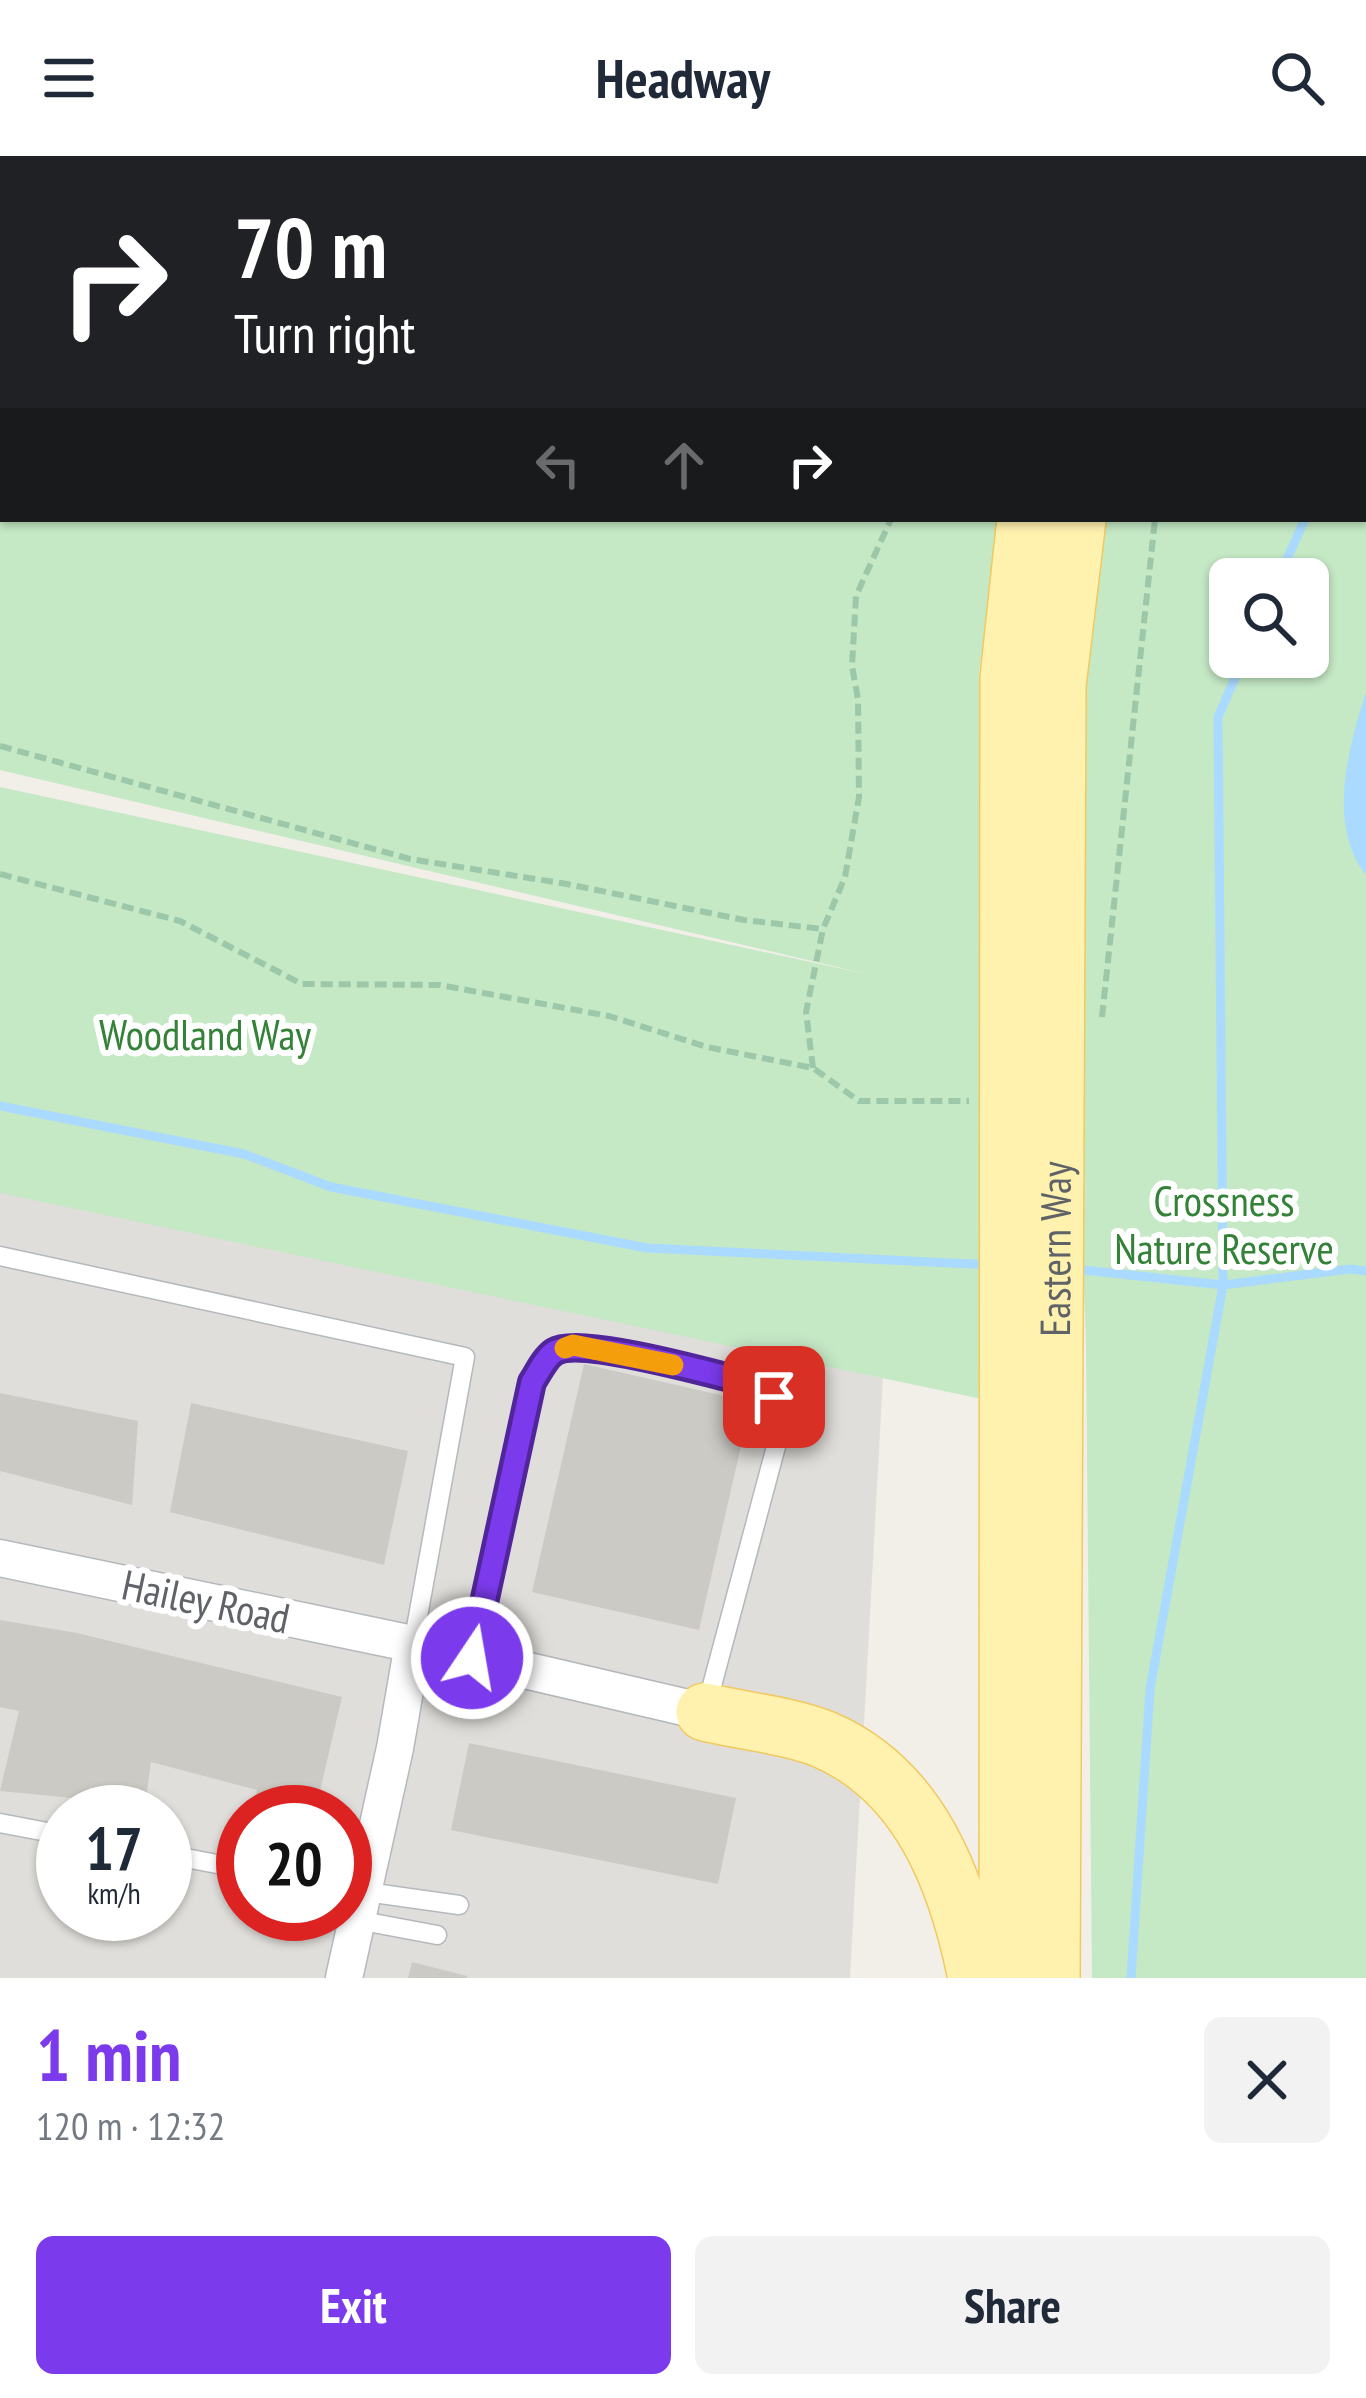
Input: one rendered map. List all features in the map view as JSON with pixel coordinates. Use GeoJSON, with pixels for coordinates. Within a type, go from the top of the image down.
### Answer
{"type":"FeatureCollection","features":[{"type":"Feature","properties":{"kind":"main road","name":"Eastern Way"},"geometry":{"type":"LineString","coordinates":[[1026,522],[1009,678],[1032,1220],[1051,1978]]}},
{"type":"Feature","properties":{"kind":"main road","name":"Eastern Way"},"geometry":{"type":"LineString","coordinates":[[1032,1220],[1058,685],[1077,522]]}},
{"type":"Feature","properties":{"kind":"main road","name":"Eastern Way"},"geometry":{"type":"LineString","coordinates":[[1008,1978],[1033,1320]]}},
{"type":"Feature","properties":{"kind":"main road"},"geometry":{"type":"LineString","coordinates":[[705,1712],[821,1738],[874,1768],[912,1809],[939,1852],[957,1897],[977,1978]]}},
{"type":"Feature","properties":{"kind":"street","name":"Hailey Road"},"geometry":{"type":"LineString","coordinates":[[0,1558],[412,1644],[705,1712]]}},
{"type":"Feature","properties":{"kind":"street"},"geometry":{"type":"LineString","coordinates":[[372,1824],[412,1644]]}},
{"type":"Feature","properties":{"kind":"street"},"geometry":{"type":"LineString","coordinates":[[344,1978],[349,1941]]}},
{"type":"Feature","properties":{"kind":"lane"},"geometry":{"type":"LineString","coordinates":[[0,1256],[464,1357],[412,1644]]}},
{"type":"Feature","properties":{"kind":"lane"},"geometry":{"type":"LineString","coordinates":[[472,1658],[532,1382],[551,1353],[573,1345],[765,1387],[774,1397],[778,1439],[705,1712]]}},
{"type":"Feature","properties":{"kind":"lane"},"geometry":{"type":"LineString","coordinates":[[0,1823],[36,1830]]}},
{"type":"Feature","properties":{"kind":"lane"},"geometry":{"type":"LineString","coordinates":[[372,1901],[458,1904]]}},
{"type":"Feature","properties":{"kind":"lane"},"geometry":{"type":"LineString","coordinates":[[372,1908],[437,1935]]}},
{"type":"Feature","properties":{"kind":"path"},"geometry":{"type":"LineString","coordinates":[[813,1068],[806,1012],[823,929],[844,877],[859,797],[858,699],[852,666],[856,596],[890,522]]}},
{"type":"Feature","properties":{"kind":"path"},"geometry":{"type":"LineString","coordinates":[[1101,1024],[1155,522]]}},
{"type":"Feature","properties":{"kind":"path"},"geometry":{"type":"LineString","coordinates":[[0,746],[410,859],[567,884],[744,920],[823,929]]}},
{"type":"Feature","properties":{"kind":"path"},"geometry":{"type":"LineString","coordinates":[[0,874],[180,921],[302,984],[440,985],[609,1016],[707,1047],[813,1068],[859,1101],[970,1101]]}},
{"type":"Feature","properties":{"kind":"shaded area"},"geometry":{"type":"Polygon","coordinates":[[[0,1190],[883,1378],[850,1978],[0,1978],[0,1190]]]}},
{"type":"Feature","properties":{"kind":"green space","name":"Woodland Way"},"geometry":{"type":"Polygon","coordinates":[[[0,522],[999,522],[979,673],[982,1399],[0,1193],[0,787],[871,975],[0,770],[0,522]]]}},
{"type":"Feature","properties":{"kind":"green space","name":"Crossness Nature Reserve"},"geometry":{"type":"Polygon","coordinates":[[[1098,522],[1366,522],[1366,1978],[1092,1978],[1086,1340],[1079,1168],[1081,667],[1098,522]]]}},
{"type":"Feature","properties":{"kind":"water"},"geometry":{"type":"Polygon","coordinates":[[[1366,692],[1366,875],[1354,855],[1344,809],[1348,760],[1366,692]]]}},
{"type":"Feature","properties":{"kind":"building"},"geometry":{"type":"Polygon","coordinates":[[[584,1364],[751,1402],[699,1630],[532,1592],[584,1364]]]}},
{"type":"Feature","properties":{"kind":"building"},"geometry":{"type":"Polygon","coordinates":[[[0,1393],[138,1421],[132,1505],[0,1471],[0,1393]]]}},
{"type":"Feature","properties":{"kind":"building"},"geometry":{"type":"Polygon","coordinates":[[[191,1403],[408,1451],[384,1565],[170,1512],[191,1403]]]}},
{"type":"Feature","properties":{"kind":"building"},"geometry":{"type":"Polygon","coordinates":[[[0,1620],[77,1633],[342,1697],[321,1785],[238,1785],[151,1762],[148,1785],[36,1785],[36,1794],[0,1791],[19,1711],[0,1707],[0,1620]]]}},
{"type":"Feature","properties":{"kind":"building"},"geometry":{"type":"Polygon","coordinates":[[[469,1743],[736,1798],[718,1884],[451,1830],[469,1743]]]}},
{"type":"Feature","properties":{"kind":"building"},"geometry":{"type":"Polygon","coordinates":[[[412,1962],[467,1976],[467,1978],[408,1978],[412,1962]]]}},
{"type":"Feature","properties":{"kind":"waterway"},"geometry":{"type":"LineString","coordinates":[[1287,558],[1304,522]]}},
{"type":"Feature","properties":{"kind":"waterway"},"geometry":{"type":"LineString","coordinates":[[1131,1978],[1150,1689],[1223,1285],[1218,717],[1235,678]]}},
{"type":"Feature","properties":{"kind":"waterway"},"geometry":{"type":"LineString","coordinates":[[0,1106],[244,1154],[331,1187],[647,1248],[992,1265]]}},
{"type":"Feature","properties":{"kind":"waterway"},"geometry":{"type":"LineString","coordinates":[[1074,1269],[1223,1285],[1366,1271]]}},
{"type":"Feature","properties":{"kind":"slow traffic"},"geometry":{"type":"LineString","coordinates":[[565,1348],[573,1345],[673,1365]]}},
{"type":"Feature","properties":{"kind":"route"},"geometry":{"type":"LineString","coordinates":[[472,1658],[532,1382],[551,1353],[573,1345],[619,1353],[765,1387],[774,1397]]}}]}
